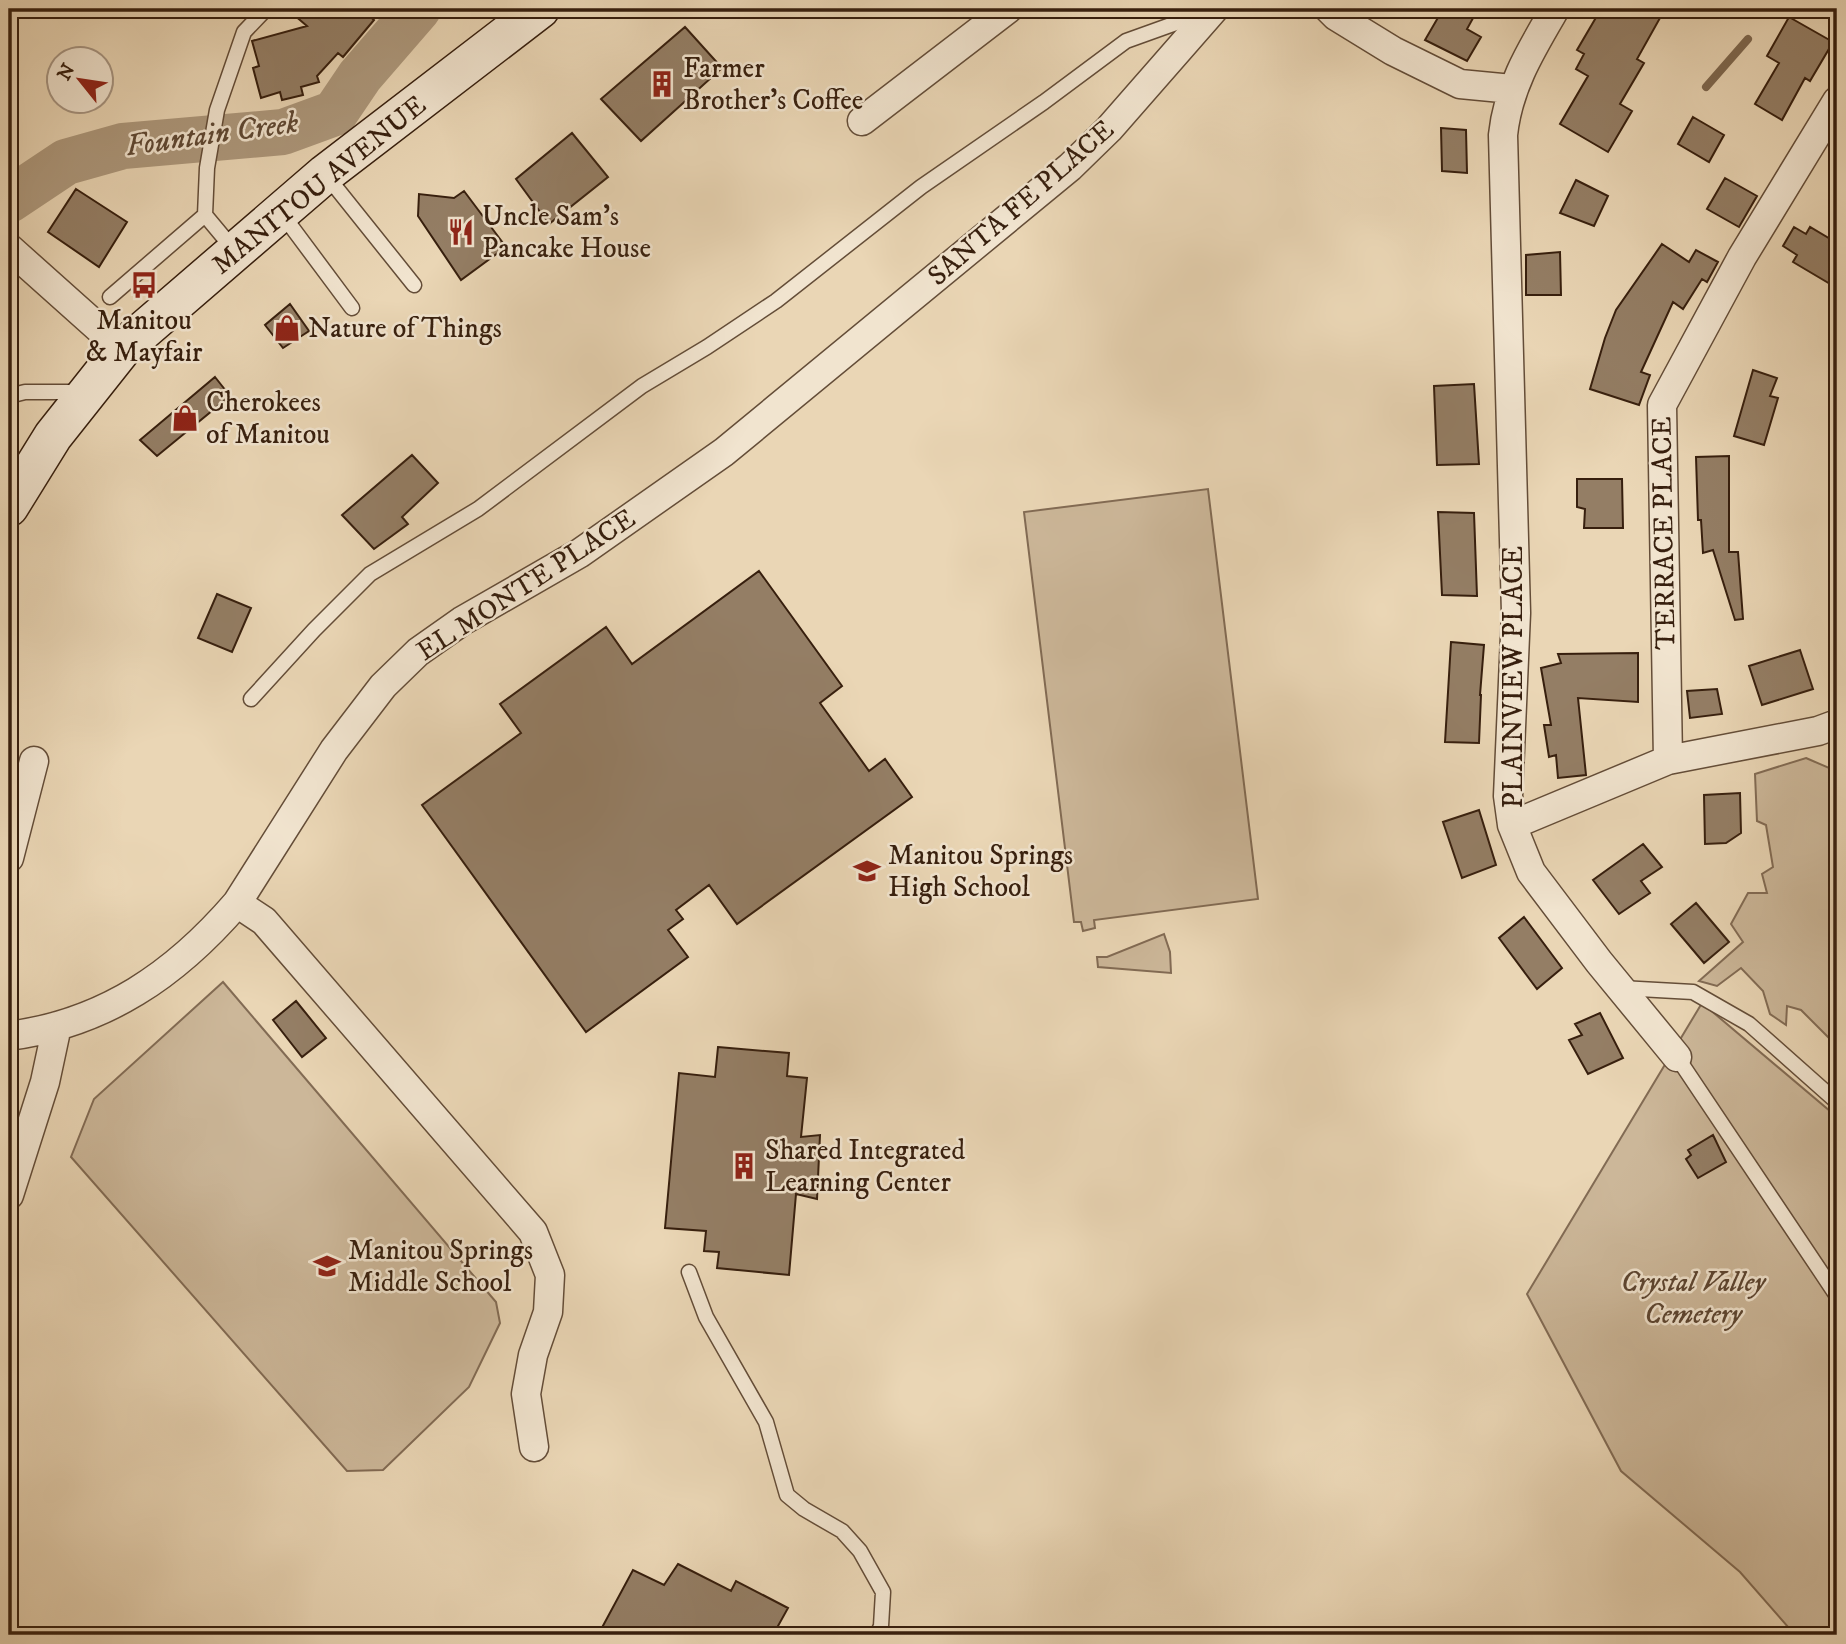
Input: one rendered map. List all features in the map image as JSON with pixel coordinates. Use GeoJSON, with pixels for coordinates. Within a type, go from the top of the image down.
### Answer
{"type":"FeatureCollection","features":[{"type":"Feature","properties":{"kind":"main road","name":"MANITOU AVENUE"},"geometry":{"type":"LineString","coordinates":[[9,507],[53,436],[122,349],[325,174],[540,9]]}},
{"type":"Feature","properties":{"kind":"street"},"geometry":{"type":"LineString","coordinates":[[862,121],[1008,9]]}},
{"type":"Feature","properties":{"kind":"street","name":"SANTA FE PLACE"},"geometry":{"type":"LineString","coordinates":[[846,354],[1070,167],[1109,130],[1214,9]]}},
{"type":"Feature","properties":{"kind":"street"},"geometry":{"type":"LineString","coordinates":[[1329,9],[1393,51],[1460,84],[1512,89]]}},
{"type":"Feature","properties":{"kind":"street","name":"PLAINVIEW PLACE"},"geometry":{"type":"LineString","coordinates":[[1555,9],[1519,72],[1505,110],[1503,144],[1516,613],[1507,796],[1512,825],[1525,860],[1544,892],[1677,1057]]}},
{"type":"Feature","properties":{"kind":"street","name":"TERRACE PLACE"},"geometry":{"type":"LineString","coordinates":[[1668,760],[1661,404],[1742,257],[1837,101]]}},
{"type":"Feature","properties":{"kind":"street"},"geometry":{"type":"LineString","coordinates":[[9,247],[122,349]]}},
{"type":"Feature","properties":{"kind":"street","name":"EL MONTE PLACE"},"geometry":{"type":"LineString","coordinates":[[9,1036],[33,1033],[108,1008],[167,970],[215,929],[237,902],[334,750],[383,686],[418,652],[462,621],[592,545],[724,452],[846,354]]}},
{"type":"Feature","properties":{"kind":"street"},"geometry":{"type":"LineString","coordinates":[[1512,825],[1668,760],[1818,731],[1837,724]]}},
{"type":"Feature","properties":{"kind":"street"},"geometry":{"type":"LineString","coordinates":[[9,858],[34,761]]}},
{"type":"Feature","properties":{"kind":"street"},"geometry":{"type":"LineString","coordinates":[[237,902],[264,921],[533,1233],[550,1275],[548,1312],[533,1355],[526,1394],[534,1447]]}},
{"type":"Feature","properties":{"kind":"street"},"geometry":{"type":"LineString","coordinates":[[9,1195],[45,1082],[57,1026]]}},
{"type":"Feature","properties":{"kind":"lane"},"geometry":{"type":"LineString","coordinates":[[236,252],[205,215],[207,168],[217,110],[244,32],[266,9]]}},
{"type":"Feature","properties":{"kind":"lane","name":"SANTA FE PLACE"},"geometry":{"type":"LineString","coordinates":[[251,699],[370,574],[478,509],[642,386],[707,347],[776,300],[921,187],[1013,125],[1126,41],[1214,9]]}},
{"type":"Feature","properties":{"kind":"lane"},"geometry":{"type":"LineString","coordinates":[[325,174],[414,285]]}},
{"type":"Feature","properties":{"kind":"lane"},"geometry":{"type":"LineString","coordinates":[[281,212],[352,308]]}},
{"type":"Feature","properties":{"kind":"lane"},"geometry":{"type":"LineString","coordinates":[[110,297],[205,215]]}},
{"type":"Feature","properties":{"kind":"lane"},"geometry":{"type":"LineString","coordinates":[[9,396],[25,392],[86,392]]}},
{"type":"Feature","properties":{"kind":"lane"},"geometry":{"type":"LineString","coordinates":[[1620,988],[1693,992],[1749,1024],[1837,1102]]}},
{"type":"Feature","properties":{"kind":"lane","name":"PLAINVIEW PLACE"},"geometry":{"type":"LineString","coordinates":[[1677,1057],[1837,1296]]}},
{"type":"Feature","properties":{"kind":"lane"},"geometry":{"type":"LineString","coordinates":[[689,1272],[706,1317],[766,1422],[787,1495],[804,1509],[842,1531],[860,1551],[883,1592],[881,1626],[877,1635]]}},
{"type":"Feature","properties":{"kind":"green space"},"geometry":{"type":"Polygon","coordinates":[[[1208,489],[1258,899],[1094,920],[1095,928],[1083,931],[1081,922],[1074,922],[1024,512],[1208,489]]]}},
{"type":"Feature","properties":{"kind":"green space"},"geometry":{"type":"Polygon","coordinates":[[[1806,758],[1829,768],[1837,764],[1837,1046],[1801,1010],[1787,1006],[1786,1025],[1770,1014],[1763,991],[1741,968],[1717,986],[1699,981],[1743,942],[1731,924],[1748,893],[1767,893],[1762,874],[1773,867],[1766,825],[1757,821],[1755,774],[1806,758]]]}},
{"type":"Feature","properties":{"kind":"green space"},"geometry":{"type":"Polygon","coordinates":[[[1164,934],[1170,952],[1171,973],[1098,967],[1097,957],[1107,957],[1164,934]]]}},
{"type":"Feature","properties":{"kind":"green space"},"geometry":{"type":"Polygon","coordinates":[[[223,982],[496,1302],[500,1323],[469,1387],[383,1470],[347,1471],[71,1157],[94,1099],[223,982]]]}},
{"type":"Feature","properties":{"kind":"green space","name":"Crystal Valley Cemetery"},"geometry":{"type":"Polygon","coordinates":[[[1702,1003],[1837,1117],[1837,1635],[1795,1635],[1740,1572],[1621,1471],[1527,1294],[1702,1003]]]}},
{"type":"Feature","properties":{"kind":"building"},"geometry":{"type":"Polygon","coordinates":[[[287,9],[362,9],[374,20],[343,57],[338,53],[317,76],[319,82],[301,87],[303,95],[282,100],[280,92],[261,98],[253,68],[259,66],[252,41],[307,26],[287,9]]]}},
{"type":"Feature","properties":{"kind":"building"},"geometry":{"type":"Polygon","coordinates":[[[1443,9],[1478,9],[1467,29],[1481,37],[1467,61],[1425,40],[1443,9]]]}},
{"type":"Feature","properties":{"kind":"building"},"geometry":{"type":"Polygon","coordinates":[[[1601,9],[1665,9],[1637,59],[1644,63],[1620,104],[1632,111],[1608,152],[1560,124],[1588,76],[1576,69],[1584,54],[1577,50],[1601,9]]]}},
{"type":"Feature","properties":{"kind":"building"},"geometry":{"type":"Polygon","coordinates":[[[1789,17],[1833,42],[1810,81],[1805,78],[1782,120],[1755,104],[1779,63],[1767,56],[1789,17]]]}},
{"type":"Feature","properties":{"kind":"building","name":"Farmer Brother's Coffee"},"geometry":{"type":"Polygon","coordinates":[[[685,27],[722,68],[641,141],[601,99],[685,27]]]}},
{"type":"Feature","properties":{"kind":"building"},"geometry":{"type":"Polygon","coordinates":[[[1693,117],[1724,135],[1709,162],[1678,144],[1693,117]]]}},
{"type":"Feature","properties":{"kind":"building"},"geometry":{"type":"Polygon","coordinates":[[[1441,128],[1466,130],[1467,173],[1442,171],[1441,128]]]}},
{"type":"Feature","properties":{"kind":"building"},"geometry":{"type":"Polygon","coordinates":[[[572,133],[608,177],[549,224],[516,179],[572,133]]]}},
{"type":"Feature","properties":{"kind":"building"},"geometry":{"type":"Polygon","coordinates":[[[1725,178],[1757,196],[1739,227],[1707,209],[1725,178]]]}},
{"type":"Feature","properties":{"kind":"building"},"geometry":{"type":"Polygon","coordinates":[[[1576,180],[1608,196],[1594,226],[1560,213],[1576,180]]]}},
{"type":"Feature","properties":{"kind":"building"},"geometry":{"type":"Polygon","coordinates":[[[76,189],[127,222],[99,267],[48,232],[76,189]]]}},
{"type":"Feature","properties":{"kind":"building","name":"Uncle Sam's Pancake House"},"geometry":{"type":"Polygon","coordinates":[[[464,191],[506,247],[461,280],[418,216],[419,194],[454,198],[464,191]]]}},
{"type":"Feature","properties":{"kind":"building"},"geometry":{"type":"Polygon","coordinates":[[[1794,227],[1806,234],[1810,227],[1837,243],[1837,288],[1793,262],[1797,255],[1783,246],[1794,227]]]}},
{"type":"Feature","properties":{"kind":"building"},"geometry":{"type":"Polygon","coordinates":[[[1662,244],[1689,262],[1696,250],[1718,262],[1707,282],[1702,279],[1683,309],[1673,302],[1641,372],[1650,375],[1639,405],[1590,389],[1616,310],[1662,244]]]}},
{"type":"Feature","properties":{"kind":"building"},"geometry":{"type":"Polygon","coordinates":[[[1560,252],[1561,295],[1526,295],[1526,255],[1560,252]]]}},
{"type":"Feature","properties":{"kind":"building","name":"Nature of Things"},"geometry":{"type":"Polygon","coordinates":[[[290,304],[309,331],[283,348],[265,325],[290,304]]]}},
{"type":"Feature","properties":{"kind":"building"},"geometry":{"type":"Polygon","coordinates":[[[1753,370],[1777,378],[1770,396],[1778,398],[1764,445],[1734,436],[1753,370]]]}},
{"type":"Feature","properties":{"kind":"building","name":"Cherokees of Manitou"},"geometry":{"type":"Polygon","coordinates":[[[215,377],[230,396],[157,456],[140,440],[215,377]]]}},
{"type":"Feature","properties":{"kind":"building"},"geometry":{"type":"Polygon","coordinates":[[[1474,384],[1479,464],[1437,465],[1434,386],[1474,384]]]}},
{"type":"Feature","properties":{"kind":"building"},"geometry":{"type":"Polygon","coordinates":[[[412,455],[438,483],[402,517],[408,524],[374,549],[342,515],[412,455]]]}},
{"type":"Feature","properties":{"kind":"building"},"geometry":{"type":"Polygon","coordinates":[[[1729,456],[1729,552],[1738,552],[1743,619],[1735,620],[1713,550],[1703,553],[1701,520],[1698,520],[1696,457],[1729,456]]]}},
{"type":"Feature","properties":{"kind":"building"},"geometry":{"type":"Polygon","coordinates":[[[1577,479],[1622,479],[1623,528],[1584,528],[1585,509],[1577,507],[1577,479]]]}},
{"type":"Feature","properties":{"kind":"building"},"geometry":{"type":"Polygon","coordinates":[[[1438,512],[1474,513],[1477,596],[1442,595],[1438,512]]]}},
{"type":"Feature","properties":{"kind":"building","name":"Manitou Springs High School"},"geometry":{"type":"Polygon","coordinates":[[[759,571],[842,686],[820,703],[869,771],[885,759],[912,797],[737,924],[709,885],[676,910],[683,919],[668,930],[688,957],[586,1032],[422,805],[521,733],[500,704],[606,627],[632,664],[759,571]]]}},
{"type":"Feature","properties":{"kind":"building"},"geometry":{"type":"Polygon","coordinates":[[[217,594],[251,608],[232,652],[198,638],[217,594]]]}},
{"type":"Feature","properties":{"kind":"building"},"geometry":{"type":"Polygon","coordinates":[[[1451,642],[1484,645],[1479,743],[1445,742],[1451,642]]]}},
{"type":"Feature","properties":{"kind":"building"},"geometry":{"type":"Polygon","coordinates":[[[1800,650],[1813,689],[1762,705],[1749,666],[1800,650]]]}},
{"type":"Feature","properties":{"kind":"building"},"geometry":{"type":"Polygon","coordinates":[[[1638,653],[1638,702],[1578,698],[1586,775],[1558,778],[1556,755],[1549,757],[1544,725],[1551,725],[1541,668],[1561,663],[1558,654],[1638,653]]]}},
{"type":"Feature","properties":{"kind":"building"},"geometry":{"type":"Polygon","coordinates":[[[1717,689],[1722,714],[1690,718],[1687,691],[1717,689]]]}},
{"type":"Feature","properties":{"kind":"building"},"geometry":{"type":"Polygon","coordinates":[[[1740,793],[1741,833],[1726,843],[1705,844],[1704,795],[1740,793]]]}},
{"type":"Feature","properties":{"kind":"building"},"geometry":{"type":"Polygon","coordinates":[[[1479,810],[1496,865],[1462,878],[1443,822],[1479,810]]]}},
{"type":"Feature","properties":{"kind":"building"},"geometry":{"type":"Polygon","coordinates":[[[1643,844],[1662,867],[1641,881],[1650,893],[1619,914],[1593,880],[1643,844]]]}},
{"type":"Feature","properties":{"kind":"building"},"geometry":{"type":"Polygon","coordinates":[[[1696,903],[1729,942],[1704,963],[1671,924],[1696,903]]]}},
{"type":"Feature","properties":{"kind":"building"},"geometry":{"type":"Polygon","coordinates":[[[1524,917],[1562,968],[1537,989],[1499,938],[1524,917]]]}},
{"type":"Feature","properties":{"kind":"building"},"geometry":{"type":"Polygon","coordinates":[[[296,1001],[326,1038],[302,1057],[273,1020],[296,1001]]]}},
{"type":"Feature","properties":{"kind":"building"},"geometry":{"type":"Polygon","coordinates":[[[1600,1013],[1623,1058],[1588,1074],[1569,1040],[1582,1035],[1575,1024],[1600,1013]]]}},
{"type":"Feature","properties":{"kind":"building","name":"Shared Integrated Learning Center"},"geometry":{"type":"Polygon","coordinates":[[[718,1047],[789,1053],[787,1076],[807,1078],[801,1137],[820,1135],[817,1199],[796,1194],[789,1275],[717,1268],[719,1252],[704,1251],[706,1231],[665,1228],[679,1073],[715,1077],[718,1047]]]}},
{"type":"Feature","properties":{"kind":"building"},"geometry":{"type":"Polygon","coordinates":[[[1713,1135],[1726,1162],[1698,1178],[1686,1159],[1691,1155],[1688,1150],[1713,1135]]]}},
{"type":"Feature","properties":{"kind":"building"},"geometry":{"type":"Polygon","coordinates":[[[678,1564],[731,1591],[736,1581],[788,1608],[773,1635],[598,1635],[633,1570],[664,1585],[678,1564]]]}},
{"type":"Feature","properties":{"kind":"waterway","name":"Fountain Creek"},"geometry":{"type":"LineString","coordinates":[[9,200],[66,162],[123,146],[283,132],[335,113],[360,76],[418,9]]}},
{"type":"Feature","properties":{"kind":"waterway"},"geometry":{"type":"LineString","coordinates":[[1706,87],[1748,39]]}},
{"type":"Feature","properties":{"kind":"place","name":"Farmer Brother's Coffee"},"geometry":{"type":"Point","coordinates":[662,84]}},
{"type":"Feature","properties":{"kind":"place","name":"Uncle Sam's Pancake House"},"geometry":{"type":"Point","coordinates":[461,232]}},
{"type":"Feature","properties":{"kind":"place","name":"Manitou & Mayfair"},"geometry":{"type":"Point","coordinates":[144,285]}},
{"type":"Feature","properties":{"kind":"place","name":"Nature of Things"},"geometry":{"type":"Point","coordinates":[287,328]}},
{"type":"Feature","properties":{"kind":"place","name":"Cherokees of Manitou"},"geometry":{"type":"Point","coordinates":[185,418]}},
{"type":"Feature","properties":{"kind":"place","name":"Manitou Springs High School"},"geometry":{"type":"Point","coordinates":[867,871]}},
{"type":"Feature","properties":{"kind":"place","name":"Shared Integrated Learning Center"},"geometry":{"type":"Point","coordinates":[744,1166]}},
{"type":"Feature","properties":{"kind":"place","name":"Manitou Springs Middle School"},"geometry":{"type":"Point","coordinates":[327,1266]}}]}
